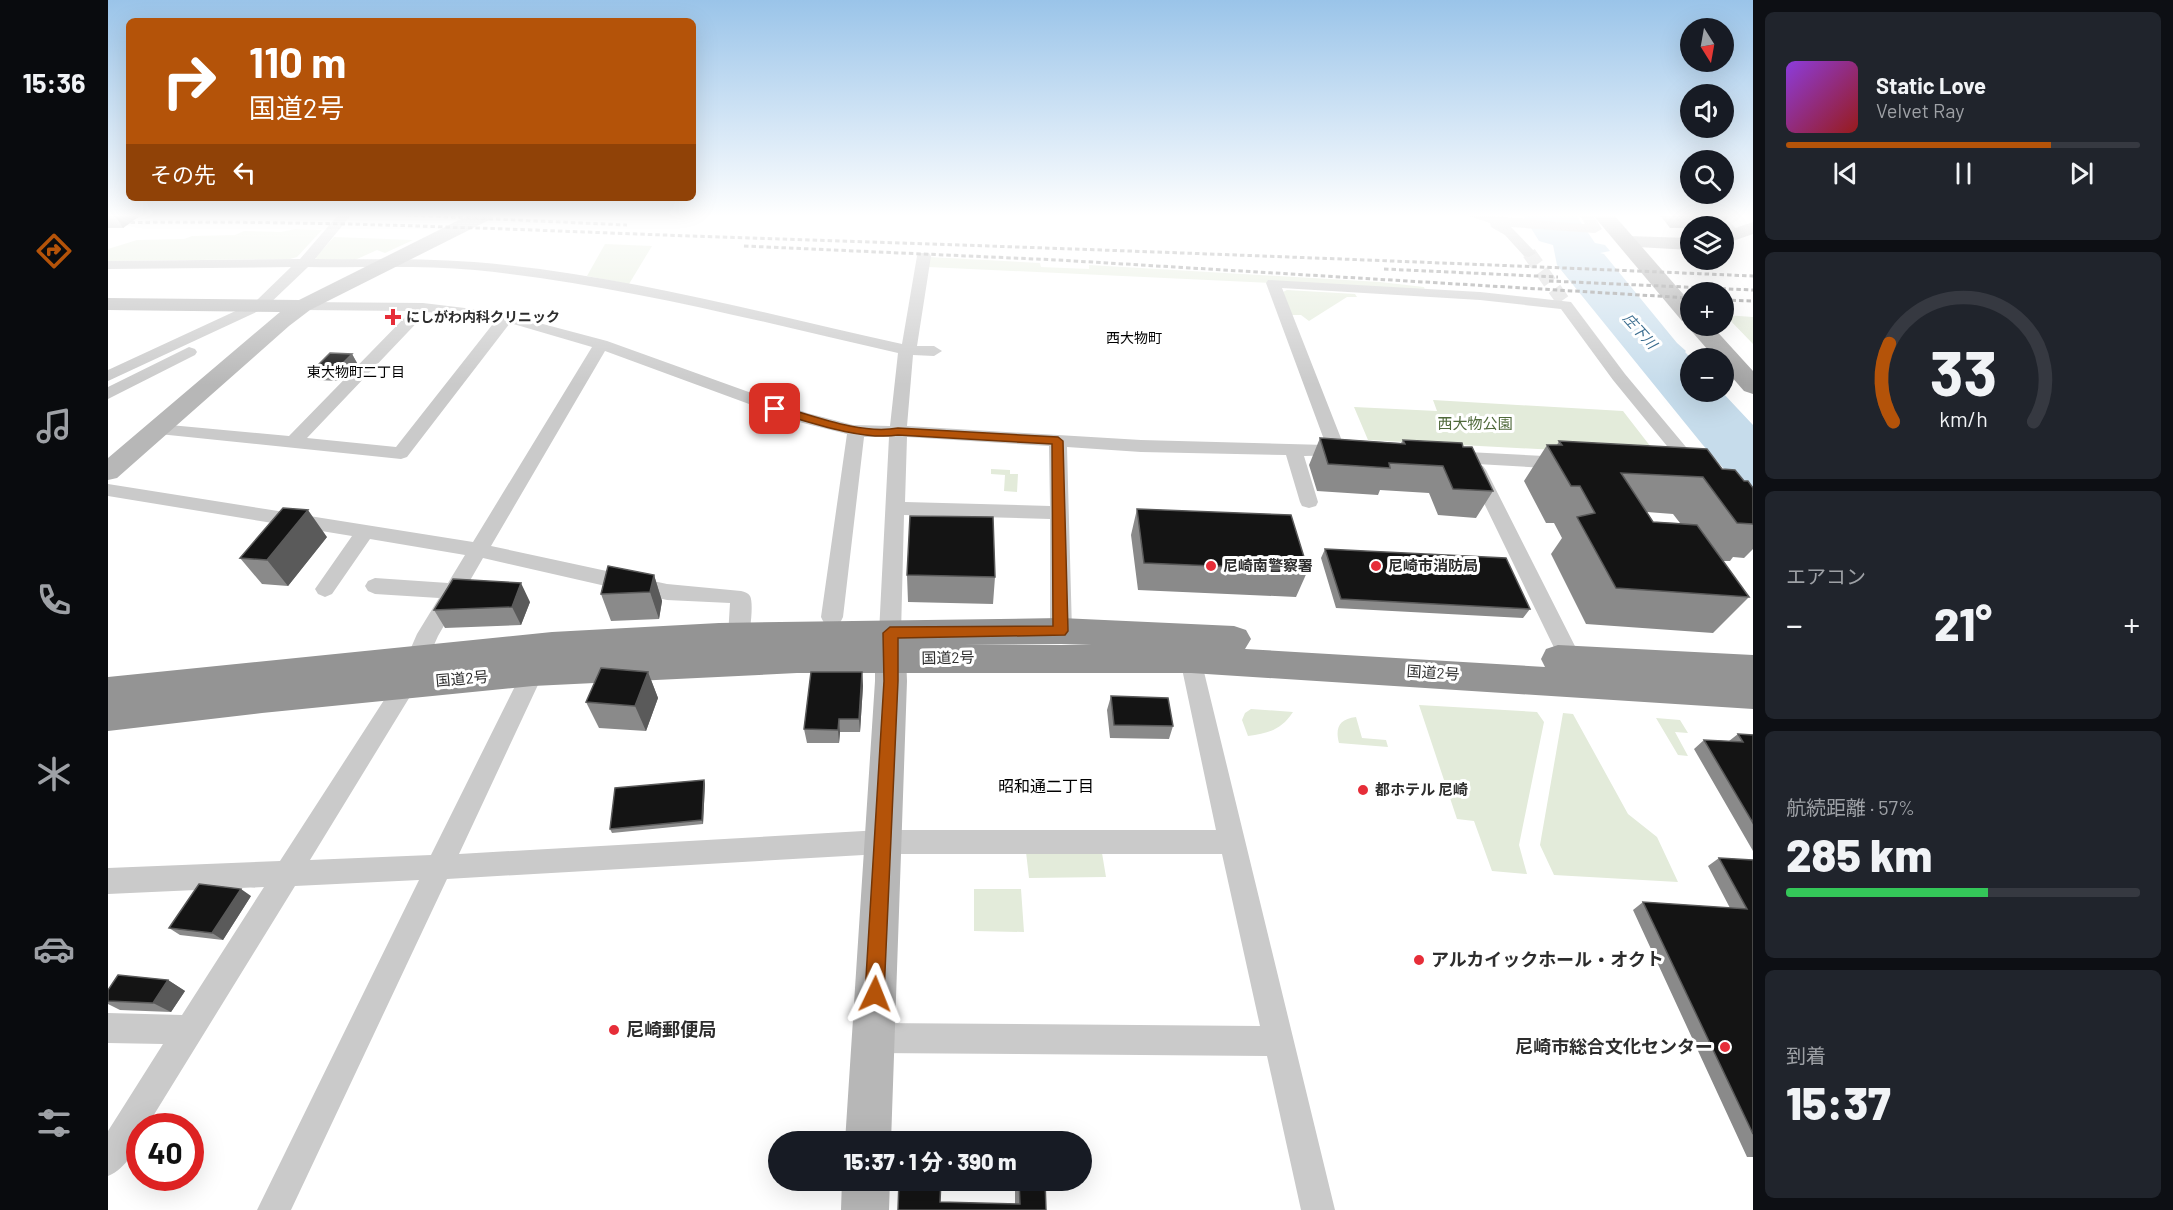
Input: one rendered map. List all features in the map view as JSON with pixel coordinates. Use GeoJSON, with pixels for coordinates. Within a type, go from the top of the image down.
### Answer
{"type":"FeatureCollection","features":[{"type":"Feature","properties":{"kind":"highway","name":"国道2号"},"geometry":{"type":"LineString","coordinates":[[108,716],[417,659],[533,672],[797,658],[891,646],[1060,631],[1189,648],[1753,694]]}},
{"type":"Feature","properties":{"kind":"highway","name":"国道2号"},"geometry":{"type":"LineString","coordinates":[[108,691],[552,645],[740,636],[891,646],[1189,648],[1571,660],[1753,669]]}},
{"type":"Feature","properties":{"kind":"main road"},"geometry":{"type":"LineString","coordinates":[[1652,271],[1680,304]]}},
{"type":"Feature","properties":{"kind":"main road"},"geometry":{"type":"LineString","coordinates":[[1707,336],[1753,386]]}},
{"type":"Feature","properties":{"kind":"street"},"geometry":{"type":"LineString","coordinates":[[108,394],[223,335],[266,305],[295,271]]}},
{"type":"Feature","properties":{"kind":"street"},"geometry":{"type":"LineString","coordinates":[[108,472],[281,321],[303,306],[373,271]]}},
{"type":"Feature","properties":{"kind":"street"},"geometry":{"type":"LineString","coordinates":[[519,271],[558,276],[696,302],[906,350],[934,351]]}},
{"type":"Feature","properties":{"kind":"street"},"geometry":{"type":"LineString","coordinates":[[869,1131],[891,646],[898,431],[906,350],[910,344],[922,271]]}},
{"type":"Feature","properties":{"kind":"street"},"geometry":{"type":"LineString","coordinates":[[1337,451],[1273,283],[1480,296],[1566,305],[1618,377],[1700,474],[1672,469]]}},
{"type":"Feature","properties":{"kind":"street"},"geometry":{"type":"LineString","coordinates":[[108,304],[423,307],[466,310],[506,318],[601,344],[775,409],[856,430],[886,434],[898,431],[1141,446],[1359,452]]}},
{"type":"Feature","properties":{"kind":"street"},"geometry":{"type":"LineString","coordinates":[[108,376],[141,359],[266,305]]}},
{"type":"Feature","properties":{"kind":"street"},"geometry":{"type":"LineString","coordinates":[[294,442],[423,307]]}},
{"type":"Feature","properties":{"kind":"street"},"geometry":{"type":"LineString","coordinates":[[159,429],[401,453],[506,318]]}},
{"type":"Feature","properties":{"kind":"street"},"geometry":{"type":"LineString","coordinates":[[108,1160],[417,659],[477,550],[601,344]]}},
{"type":"Feature","properties":{"kind":"street"},"geometry":{"type":"LineString","coordinates":[[108,359],[141,359]]}},
{"type":"Feature","properties":{"kind":"street"},"geometry":{"type":"LineString","coordinates":[[832,618],[856,430]]}},
{"type":"Feature","properties":{"kind":"street"},"geometry":{"type":"LineString","coordinates":[[1058,441],[1060,631]]}},
{"type":"Feature","properties":{"kind":"street"},"geometry":{"type":"LineString","coordinates":[[1293,449],[1309,502]]}},
{"type":"Feature","properties":{"kind":"street"},"geometry":{"type":"LineString","coordinates":[[1427,456],[1578,464]]}},
{"type":"Feature","properties":{"kind":"street"},"geometry":{"type":"LineString","coordinates":[[1471,459],[1571,660]]}},
{"type":"Feature","properties":{"kind":"street"},"geometry":{"type":"LineString","coordinates":[[108,490],[477,550],[667,592],[734,596],[741,600],[740,636]]}},
{"type":"Feature","properties":{"kind":"street"},"geometry":{"type":"LineString","coordinates":[[896,508],[1059,513]]}},
{"type":"Feature","properties":{"kind":"street"},"geometry":{"type":"LineString","coordinates":[[325,589],[365,532]]}},
{"type":"Feature","properties":{"kind":"street"},"geometry":{"type":"LineString","coordinates":[[375,586],[454,591]]}},
{"type":"Feature","properties":{"kind":"street"},"geometry":{"type":"LineString","coordinates":[[1189,648],[1318,1210]]}},
{"type":"Feature","properties":{"kind":"street"},"geometry":{"type":"LineString","coordinates":[[274,1210],[533,672]]}},
{"type":"Feature","properties":{"kind":"street"},"geometry":{"type":"LineString","coordinates":[[108,881],[440,867],[881,842],[1232,842]]}},
{"type":"Feature","properties":{"kind":"street"},"geometry":{"type":"LineString","coordinates":[[108,1028],[189,1030]]}},
{"type":"Feature","properties":{"kind":"street"},"geometry":{"type":"LineString","coordinates":[[873,1038],[1280,1042]]}},
{"type":"Feature","properties":{"kind":"street"},"geometry":{"type":"LineString","coordinates":[[865,1210],[866,1191]]}},
{"type":"Feature","properties":{"kind":"green space"},"geometry":{"type":"Polygon","coordinates":[[[590,271],[637,271],[629,284],[587,276],[590,271]]]}},
{"type":"Feature","properties":{"kind":"green space"},"geometry":{"type":"Polygon","coordinates":[[[1025,271],[1200,271],[1380,282],[1424,287],[1425,290],[1025,271]]]}},
{"type":"Feature","properties":{"kind":"green space"},"geometry":{"type":"Polygon","coordinates":[[[1287,290],[1355,294],[1357,297],[1347,297],[1309,321],[1301,315],[1290,315],[1281,293],[1287,290]]]}},
{"type":"Feature","properties":{"kind":"green space"},"geometry":{"type":"Polygon","coordinates":[[[1734,316],[1753,317],[1753,344],[1734,324],[1734,316]]]}},
{"type":"Feature","properties":{"kind":"green space","name":"西大物公園"},"geometry":{"type":"Polygon","coordinates":[[[1433,400],[1623,411],[1654,451],[1649,455],[1368,440],[1354,407],[1437,411],[1433,400]]]}},
{"type":"Feature","properties":{"kind":"green space"},"geometry":{"type":"Polygon","coordinates":[[[991,469],[1010,470],[1010,474],[1018,474],[1017,492],[1004,491],[1005,475],[991,474],[991,469]]]}},
{"type":"Feature","properties":{"kind":"green space"},"geometry":{"type":"Polygon","coordinates":[[[1419,705],[1537,712],[1544,722],[1519,845],[1527,874],[1492,871],[1474,821],[1457,819],[1419,705]]]}},
{"type":"Feature","properties":{"kind":"green space"},"geometry":{"type":"Polygon","coordinates":[[[1251,709],[1293,712],[1274,730],[1248,736],[1242,720],[1245,713],[1251,709]]]}},
{"type":"Feature","properties":{"kind":"green space"},"geometry":{"type":"Polygon","coordinates":[[[1563,713],[1573,714],[1628,814],[1657,837],[1678,882],[1554,875],[1540,845],[1563,713]]]}},
{"type":"Feature","properties":{"kind":"green space"},"geometry":{"type":"Polygon","coordinates":[[[1356,717],[1362,738],[1386,740],[1388,747],[1339,743],[1340,725],[1356,717]]]}},
{"type":"Feature","properties":{"kind":"green space"},"geometry":{"type":"Polygon","coordinates":[[[1656,718],[1680,720],[1688,733],[1675,732],[1688,756],[1678,755],[1656,718]]]}},
{"type":"Feature","properties":{"kind":"green space"},"geometry":{"type":"Polygon","coordinates":[[[1026,852],[1102,853],[1106,877],[1029,878],[1026,852]]]}},
{"type":"Feature","properties":{"kind":"green space"},"geometry":{"type":"Polygon","coordinates":[[[974,889],[1021,889],[1024,932],[974,931],[974,889]]]}},
{"type":"Feature","properties":{"kind":"water","name":"庄下川"},"geometry":{"type":"Polygon","coordinates":[[[1562,271],[1618,271],[1683,348],[1680,348],[1680,402],[1731,402],[1753,425],[1753,502],[1702,444],[1562,271]]]}},
{"type":"Feature","properties":{"kind":"building"},"geometry":{"type":"Polygon","coordinates":[[[330,353],[352,354],[334,372],[312,371],[330,353]]]}},
{"type":"Feature","properties":{"kind":"building"},"geometry":{"type":"Polygon","coordinates":[[[1320,438],[1405,444],[1403,440],[1462,443],[1463,447],[1472,447],[1493,491],[1453,489],[1443,466],[1389,463],[1390,468],[1328,464],[1320,438]]]}},
{"type":"Feature","properties":{"kind":"building"},"geometry":{"type":"Polygon","coordinates":[[[1559,441],[1707,449],[1722,469],[1735,470],[1753,488],[1753,524],[1737,523],[1703,477],[1621,473],[1653,522],[1697,525],[1749,597],[1616,588],[1577,517],[1595,513],[1580,486],[1571,486],[1547,445],[1562,445],[1559,441]]]}},
{"type":"Feature","properties":{"kind":"building"},"geometry":{"type":"Polygon","coordinates":[[[283,508],[308,510],[267,560],[240,558],[283,508]]]}},
{"type":"Feature","properties":{"kind":"building"},"geometry":{"type":"Polygon","coordinates":[[[1137,509],[1291,515],[1308,570],[1144,563],[1137,509]]]}},
{"type":"Feature","properties":{"kind":"building"},"geometry":{"type":"Polygon","coordinates":[[[910,516],[993,517],[995,577],[907,575],[910,516]]]}},
{"type":"Feature","properties":{"kind":"building"},"geometry":{"type":"Polygon","coordinates":[[[1325,549],[1506,558],[1530,609],[1341,599],[1325,549]]]}},
{"type":"Feature","properties":{"kind":"building"},"geometry":{"type":"Polygon","coordinates":[[[608,566],[654,575],[650,592],[601,594],[608,566]]]}},
{"type":"Feature","properties":{"kind":"building"},"geometry":{"type":"Polygon","coordinates":[[[453,579],[521,583],[512,607],[434,610],[453,579]]]}},
{"type":"Feature","properties":{"kind":"building"},"geometry":{"type":"Polygon","coordinates":[[[601,668],[648,672],[635,706],[586,702],[601,668]]]}},
{"type":"Feature","properties":{"kind":"building"},"geometry":{"type":"Polygon","coordinates":[[[811,672],[862,672],[859,719],[839,719],[838,730],[804,729],[811,672]]]}},
{"type":"Feature","properties":{"kind":"building"},"geometry":{"type":"Polygon","coordinates":[[[1111,696],[1168,698],[1173,726],[1114,725],[1111,696]]]}},
{"type":"Feature","properties":{"kind":"building"},"geometry":{"type":"Polygon","coordinates":[[[1738,734],[1753,735],[1753,823],[1704,740],[1743,742],[1738,734]]]}},
{"type":"Feature","properties":{"kind":"building"},"geometry":{"type":"Polygon","coordinates":[[[704,780],[702,820],[610,829],[615,788],[704,780]]]}},
{"type":"Feature","properties":{"kind":"building","name":"尼崎市総合文化センター"},"geometry":{"type":"Polygon","coordinates":[[[1719,858],[1753,860],[1753,1134],[1643,902],[1747,909],[1719,858]]]}},
{"type":"Feature","properties":{"kind":"building"},"geometry":{"type":"Polygon","coordinates":[[[199,884],[241,889],[212,933],[169,928],[199,884]]]}},
{"type":"Feature","properties":{"kind":"building"},"geometry":{"type":"Polygon","coordinates":[[[118,975],[168,980],[153,1003],[108,1001],[108,990],[118,975]]]}},
{"type":"Feature","properties":{"kind":"building"},"geometry":{"type":"Polygon","coordinates":[[[899,1191],[940,1191],[940,1202],[1020,1204],[1019,1191],[1045,1191],[1046,1210],[898,1210],[899,1191]]]}},
{"type":"Feature","properties":{"kind":"tunnel"},"geometry":{"type":"LineString","coordinates":[[1542,271],[1566,305]]}},
{"type":"Feature","properties":{"kind":"railway"},"geometry":{"type":"LineString","coordinates":[[1249,271],[1680,297]]}},
{"type":"Feature","properties":{"kind":"railway"},"geometry":{"type":"LineString","coordinates":[[1438,271],[1558,277]]}},
{"type":"Feature","properties":{"kind":"railway"},"geometry":{"type":"LineString","coordinates":[[1641,271],[1753,276]]}},
{"type":"Feature","properties":{"kind":"railway"},"geometry":{"type":"LineString","coordinates":[[1549,281],[1753,290]]}},
{"type":"Feature","properties":{"kind":"railway"},"geometry":{"type":"LineString","coordinates":[[1734,300],[1753,301]]}},
{"type":"Feature","properties":{"kind":"place","name":"にしがわ内科クリニック"},"geometry":{"type":"Point","coordinates":[393,317]}},
{"type":"Feature","properties":{"kind":"place","name":"尼崎南警察署"},"geometry":{"type":"Point","coordinates":[1211,566]}},
{"type":"Feature","properties":{"kind":"place","name":"尼崎市消防局"},"geometry":{"type":"Point","coordinates":[1376,566]}},
{"type":"Feature","properties":{"kind":"place","name":"都ホテル 尼崎"},"geometry":{"type":"Point","coordinates":[1363,790]}},
{"type":"Feature","properties":{"kind":"place","name":"アルカイックホール・オクト"},"geometry":{"type":"Point","coordinates":[1419,960]}},
{"type":"Feature","properties":{"kind":"place","name":"尼崎郵便局"},"geometry":{"type":"Point","coordinates":[614,1030]}},
{"type":"Feature","properties":{"kind":"place","name":"尼崎市総合文化センター"},"geometry":{"type":"Point","coordinates":[1725,1047]}},
{"type":"Feature","properties":{"kind":"district","name":"西大物町"},"geometry":{"type":"Point","coordinates":[1134,338]}},
{"type":"Feature","properties":{"kind":"district","name":"東大物町二丁目"},"geometry":{"type":"Point","coordinates":[356,372]}},
{"type":"Feature","properties":{"kind":"district","name":"昭和通二丁目"},"geometry":{"type":"Point","coordinates":[1046,786]}},
{"type":"Feature","properties":{"kind":"route"},"geometry":{"type":"LineString","coordinates":[[775,409],[831,425],[886,434],[898,431],[1058,441],[1060,631],[890,633],[891,681],[875,994]]}}]}
